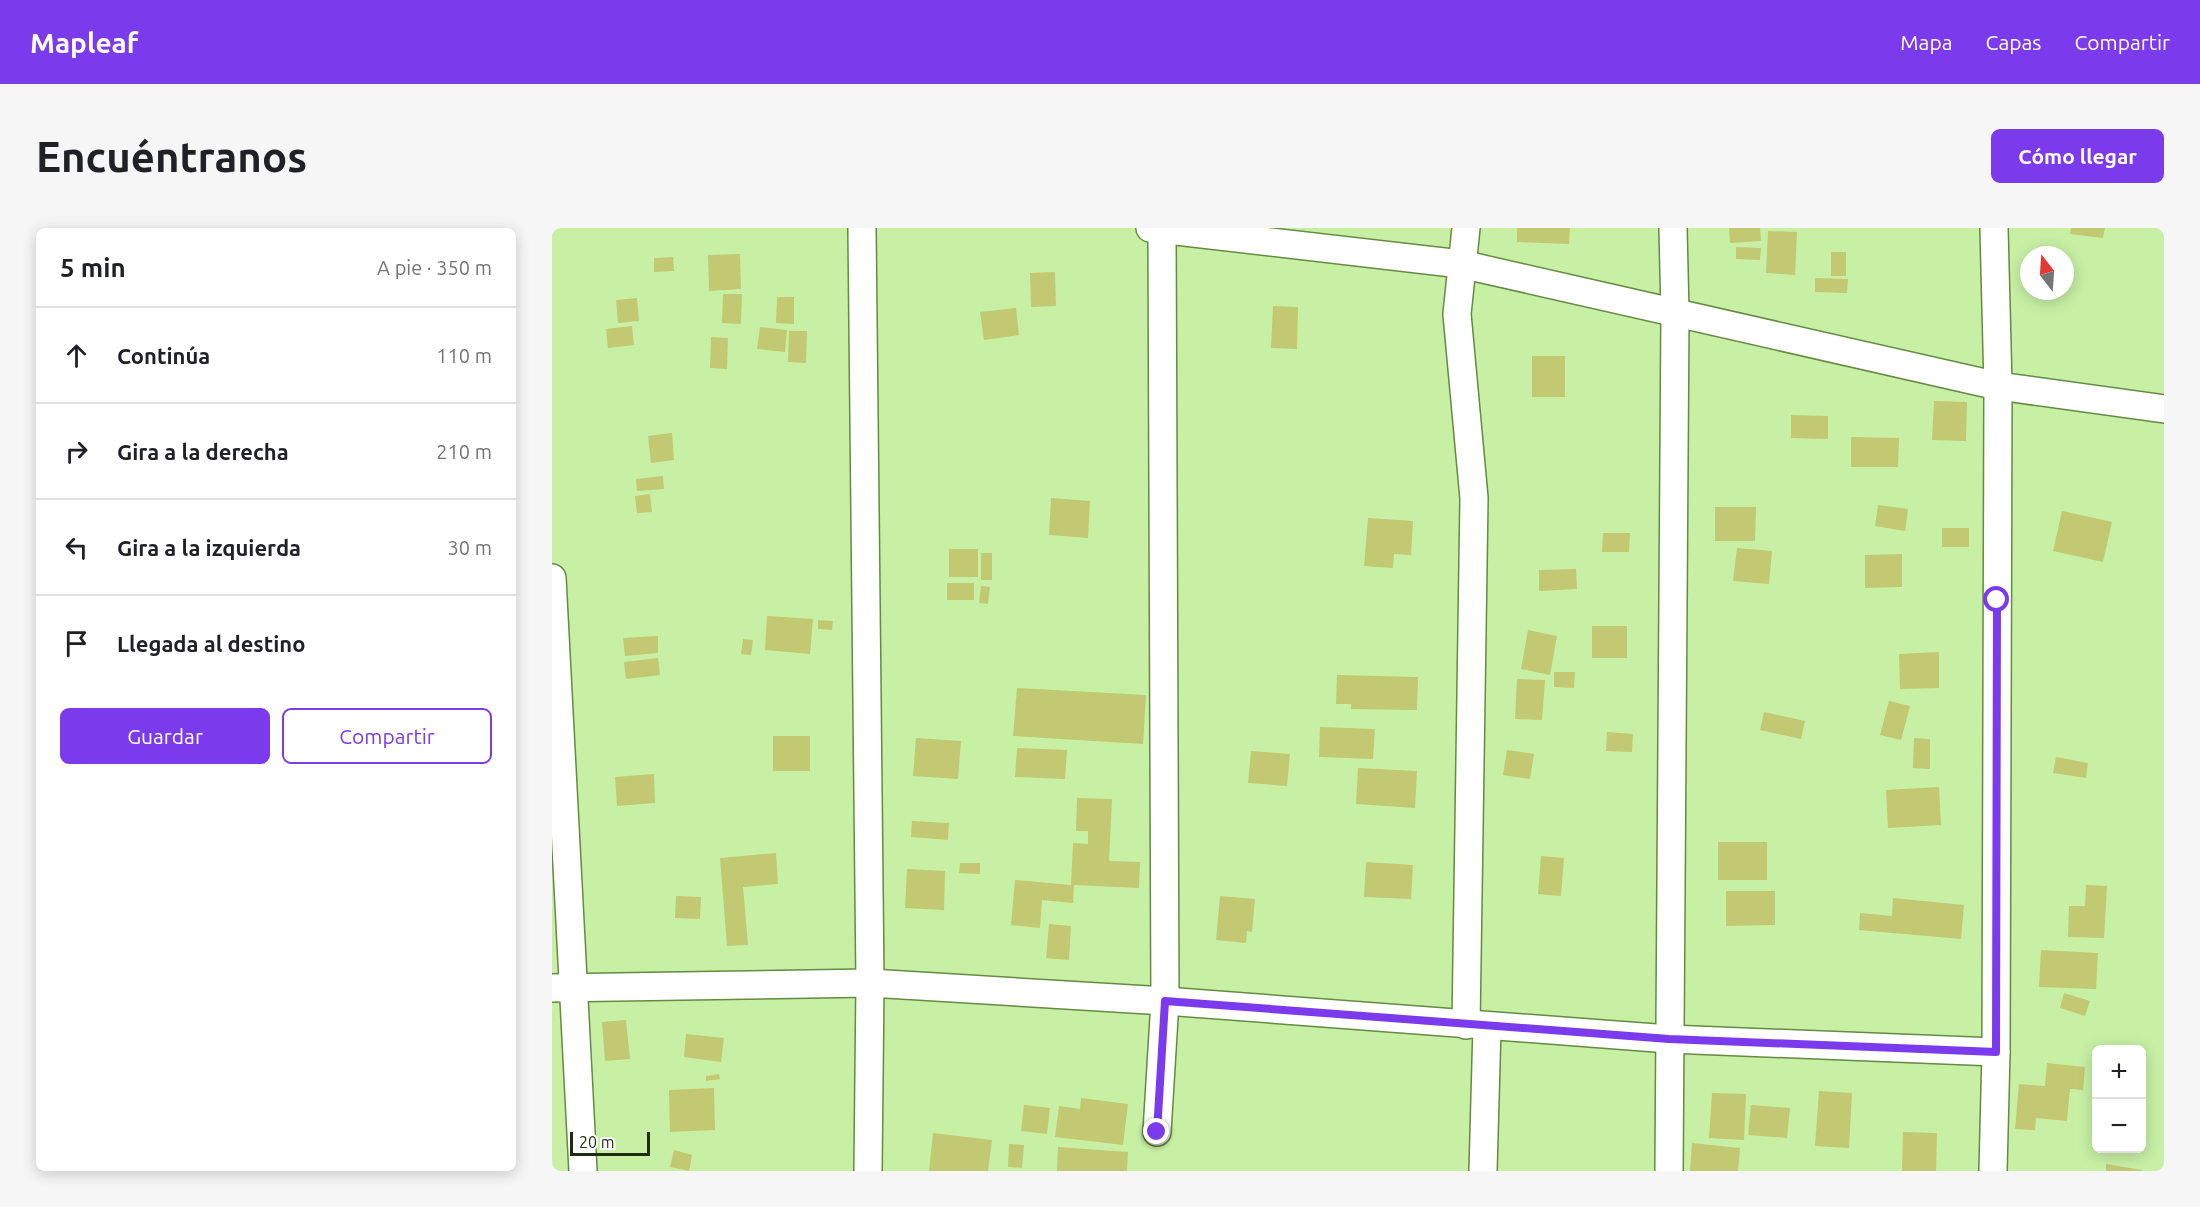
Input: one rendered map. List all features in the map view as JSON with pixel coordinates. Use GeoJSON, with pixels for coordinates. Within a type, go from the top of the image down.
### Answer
{"type":"FeatureCollection","features":[{"type":"Feature","properties":{"kind":"street"},"geometry":{"type":"LineString","coordinates":[[862,228],[870,983],[868,1171]]}},
{"type":"Feature","properties":{"kind":"street"},"geometry":{"type":"LineString","coordinates":[[1157,1132],[1165,1001],[1158,228],[1461,264],[1998,386],[2164,410]]}},
{"type":"Feature","properties":{"kind":"street"},"geometry":{"type":"LineString","coordinates":[[1466,228],[1457,314],[1474,498],[1476,1026],[1483,1171]]}},
{"type":"Feature","properties":{"kind":"street"},"geometry":{"type":"LineString","coordinates":[[1669,1171],[1675,314],[1673,228]]}},
{"type":"Feature","properties":{"kind":"street"},"geometry":{"type":"LineString","coordinates":[[1993,1171],[1996,1052],[1998,386],[1994,228]]}},
{"type":"Feature","properties":{"kind":"street"},"geometry":{"type":"LineString","coordinates":[[552,578],[563,987],[584,1171]]}},
{"type":"Feature","properties":{"kind":"street"},"geometry":{"type":"LineString","coordinates":[[563,987],[870,983],[1165,1001],[1669,1039],[1996,1052]]}},
{"type":"Feature","properties":{"kind":"building"},"geometry":{"type":"Polygon","coordinates":[[[1517,228],[1570,228],[1569,244],[1517,242],[1517,228]]]}},
{"type":"Feature","properties":{"kind":"building"},"geometry":{"type":"Polygon","coordinates":[[[1729,228],[1760,228],[1761,241],[1730,243],[1729,228]]]}},
{"type":"Feature","properties":{"kind":"building"},"geometry":{"type":"Polygon","coordinates":[[[2071,228],[2105,228],[2103,238],[2070,234],[2071,228]]]}},
{"type":"Feature","properties":{"kind":"building"},"geometry":{"type":"Polygon","coordinates":[[[1768,231],[1797,232],[1795,275],[1766,273],[1768,231]]]}},
{"type":"Feature","properties":{"kind":"building"},"geometry":{"type":"Polygon","coordinates":[[[1736,247],[1761,248],[1760,260],[1736,259],[1736,247]]]}},
{"type":"Feature","properties":{"kind":"building"},"geometry":{"type":"Polygon","coordinates":[[[1831,252],[1846,252],[1846,276],[1831,276],[1831,252]]]}},
{"type":"Feature","properties":{"kind":"building"},"geometry":{"type":"Polygon","coordinates":[[[740,254],[741,289],[709,291],[708,255],[740,254]]]}},
{"type":"Feature","properties":{"kind":"building"},"geometry":{"type":"Polygon","coordinates":[[[673,257],[674,271],[654,272],[654,258],[673,257]]]}},
{"type":"Feature","properties":{"kind":"building"},"geometry":{"type":"Polygon","coordinates":[[[1055,272],[1056,306],[1031,307],[1030,273],[1055,272]]]}},
{"type":"Feature","properties":{"kind":"building"},"geometry":{"type":"Polygon","coordinates":[[[1815,278],[1848,279],[1847,293],[1815,292],[1815,278]]]}},
{"type":"Feature","properties":{"kind":"building"},"geometry":{"type":"Polygon","coordinates":[[[723,294],[742,294],[741,324],[722,323],[723,294]]]}},
{"type":"Feature","properties":{"kind":"building"},"geometry":{"type":"Polygon","coordinates":[[[777,297],[794,297],[794,324],[776,323],[777,297]]]}},
{"type":"Feature","properties":{"kind":"building"},"geometry":{"type":"Polygon","coordinates":[[[637,298],[639,321],[618,323],[616,300],[637,298]]]}},
{"type":"Feature","properties":{"kind":"building"},"geometry":{"type":"Polygon","coordinates":[[[1273,306],[1298,307],[1297,349],[1271,348],[1273,306]]]}},
{"type":"Feature","properties":{"kind":"building"},"geometry":{"type":"Polygon","coordinates":[[[1016,308],[1019,335],[984,340],[980,312],[1016,308]]]}},
{"type":"Feature","properties":{"kind":"building"},"geometry":{"type":"Polygon","coordinates":[[[632,326],[634,345],[608,348],[606,329],[632,326]]]}},
{"type":"Feature","properties":{"kind":"building"},"geometry":{"type":"Polygon","coordinates":[[[760,327],[787,330],[785,352],[757,349],[760,327]]]}},
{"type":"Feature","properties":{"kind":"building"},"geometry":{"type":"Polygon","coordinates":[[[789,331],[807,331],[806,363],[788,362],[789,331]]]}},
{"type":"Feature","properties":{"kind":"building"},"geometry":{"type":"Polygon","coordinates":[[[711,337],[728,338],[727,369],[710,368],[711,337]]]}},
{"type":"Feature","properties":{"kind":"building"},"geometry":{"type":"Polygon","coordinates":[[[1532,356],[1565,356],[1565,397],[1532,397],[1532,356]]]}},
{"type":"Feature","properties":{"kind":"building"},"geometry":{"type":"Polygon","coordinates":[[[1934,401],[1967,402],[1966,441],[1932,440],[1934,401]]]}},
{"type":"Feature","properties":{"kind":"building"},"geometry":{"type":"Polygon","coordinates":[[[1791,415],[1828,416],[1828,439],[1791,438],[1791,415]]]}},
{"type":"Feature","properties":{"kind":"building"},"geometry":{"type":"Polygon","coordinates":[[[672,433],[674,460],[651,463],[648,436],[672,433]]]}},
{"type":"Feature","properties":{"kind":"building"},"geometry":{"type":"Polygon","coordinates":[[[1851,437],[1899,438],[1898,467],[1851,467],[1851,437]]]}},
{"type":"Feature","properties":{"kind":"building"},"geometry":{"type":"Polygon","coordinates":[[[663,476],[664,489],[637,491],[636,479],[663,476]]]}},
{"type":"Feature","properties":{"kind":"building"},"geometry":{"type":"Polygon","coordinates":[[[650,494],[652,512],[637,513],[635,496],[650,494]]]}},
{"type":"Feature","properties":{"kind":"building"},"geometry":{"type":"Polygon","coordinates":[[[1051,498],[1090,501],[1088,538],[1049,535],[1051,498]]]}},
{"type":"Feature","properties":{"kind":"building"},"geometry":{"type":"Polygon","coordinates":[[[1878,505],[1908,509],[1905,531],[1875,526],[1878,505]]]}},
{"type":"Feature","properties":{"kind":"building"},"geometry":{"type":"Polygon","coordinates":[[[1715,507],[1756,507],[1755,541],[1715,541],[1715,507]]]}},
{"type":"Feature","properties":{"kind":"building"},"geometry":{"type":"Polygon","coordinates":[[[2062,511],[2112,522],[2103,562],[2053,551],[2062,511]]]}},
{"type":"Feature","properties":{"kind":"building"},"geometry":{"type":"Polygon","coordinates":[[[1368,518],[1413,521],[1411,555],[1394,554],[1393,568],[1364,566],[1368,518]]]}},
{"type":"Feature","properties":{"kind":"building"},"geometry":{"type":"Polygon","coordinates":[[[1942,528],[1969,528],[1969,547],[1942,547],[1942,528]]]}},
{"type":"Feature","properties":{"kind":"building"},"geometry":{"type":"Polygon","coordinates":[[[1603,533],[1630,533],[1629,552],[1602,552],[1603,533]]]}},
{"type":"Feature","properties":{"kind":"building"},"geometry":{"type":"Polygon","coordinates":[[[1737,548],[1772,551],[1769,584],[1733,581],[1737,548]]]}},
{"type":"Feature","properties":{"kind":"building"},"geometry":{"type":"Polygon","coordinates":[[[949,549],[978,549],[978,577],[949,577],[949,549]]]}},
{"type":"Feature","properties":{"kind":"building"},"geometry":{"type":"Polygon","coordinates":[[[981,553],[992,553],[992,580],[981,580],[981,553]]]}},
{"type":"Feature","properties":{"kind":"building"},"geometry":{"type":"Polygon","coordinates":[[[1902,554],[1902,587],[1865,588],[1865,555],[1902,554]]]}},
{"type":"Feature","properties":{"kind":"building"},"geometry":{"type":"Polygon","coordinates":[[[1576,569],[1577,589],[1539,591],[1539,570],[1576,569]]]}},
{"type":"Feature","properties":{"kind":"building"},"geometry":{"type":"Polygon","coordinates":[[[947,583],[974,583],[974,600],[947,600],[947,583]]]}},
{"type":"Feature","properties":{"kind":"building"},"geometry":{"type":"Polygon","coordinates":[[[981,586],[990,587],[988,604],[979,603],[981,586]]]}},
{"type":"Feature","properties":{"kind":"building"},"geometry":{"type":"Polygon","coordinates":[[[767,616],[813,619],[810,654],[765,650],[767,616]]]}},
{"type":"Feature","properties":{"kind":"building"},"geometry":{"type":"Polygon","coordinates":[[[818,620],[833,621],[832,630],[818,629],[818,620]]]}},
{"type":"Feature","properties":{"kind":"building"},"geometry":{"type":"Polygon","coordinates":[[[1592,626],[1627,626],[1627,658],[1592,658],[1592,626]]]}},
{"type":"Feature","properties":{"kind":"building"},"geometry":{"type":"Polygon","coordinates":[[[1528,630],[1557,636],[1550,675],[1521,669],[1528,630]]]}},
{"type":"Feature","properties":{"kind":"building"},"geometry":{"type":"Polygon","coordinates":[[[658,636],[658,653],[625,656],[623,638],[658,636]]]}},
{"type":"Feature","properties":{"kind":"building"},"geometry":{"type":"Polygon","coordinates":[[[743,639],[753,640],[751,655],[741,654],[743,639]]]}},
{"type":"Feature","properties":{"kind":"building"},"geometry":{"type":"Polygon","coordinates":[[[1939,652],[1939,688],[1900,689],[1899,654],[1939,652]]]}},
{"type":"Feature","properties":{"kind":"building"},"geometry":{"type":"Polygon","coordinates":[[[658,658],[660,675],[626,679],[624,662],[658,658]]]}},
{"type":"Feature","properties":{"kind":"building"},"geometry":{"type":"Polygon","coordinates":[[[1554,672],[1575,672],[1574,688],[1554,687],[1554,672]]]}},
{"type":"Feature","properties":{"kind":"building"},"geometry":{"type":"Polygon","coordinates":[[[1337,675],[1418,677],[1417,710],[1351,709],[1351,704],[1336,704],[1337,675]]]}},
{"type":"Feature","properties":{"kind":"building"},"geometry":{"type":"Polygon","coordinates":[[[1517,679],[1545,680],[1542,720],[1515,719],[1517,679]]]}},
{"type":"Feature","properties":{"kind":"building"},"geometry":{"type":"Polygon","coordinates":[[[1017,688],[1146,695],[1143,744],[1013,736],[1017,688]]]}},
{"type":"Feature","properties":{"kind":"building"},"geometry":{"type":"Polygon","coordinates":[[[1889,701],[1910,706],[1901,740],[1880,735],[1889,701]]]}},
{"type":"Feature","properties":{"kind":"building"},"geometry":{"type":"Polygon","coordinates":[[[1764,712],[1805,721],[1801,739],[1760,730],[1764,712]]]}},
{"type":"Feature","properties":{"kind":"building"},"geometry":{"type":"Polygon","coordinates":[[[1320,727],[1375,729],[1373,759],[1319,757],[1320,727]]]}},
{"type":"Feature","properties":{"kind":"building"},"geometry":{"type":"Polygon","coordinates":[[[1607,732],[1633,734],[1632,752],[1606,751],[1607,732]]]}},
{"type":"Feature","properties":{"kind":"building"},"geometry":{"type":"Polygon","coordinates":[[[773,736],[810,736],[810,771],[773,771],[773,736]]]}},
{"type":"Feature","properties":{"kind":"building"},"geometry":{"type":"Polygon","coordinates":[[[916,738],[961,741],[958,779],[913,776],[916,738]]]}},
{"type":"Feature","properties":{"kind":"building"},"geometry":{"type":"Polygon","coordinates":[[[1914,738],[1930,739],[1930,769],[1913,768],[1914,738]]]}},
{"type":"Feature","properties":{"kind":"building"},"geometry":{"type":"Polygon","coordinates":[[[1017,748],[1067,750],[1065,779],[1015,777],[1017,748]]]}},
{"type":"Feature","properties":{"kind":"building"},"geometry":{"type":"Polygon","coordinates":[[[1507,750],[1534,754],[1530,779],[1503,775],[1507,750]]]}},
{"type":"Feature","properties":{"kind":"building"},"geometry":{"type":"Polygon","coordinates":[[[1251,751],[1290,754],[1287,786],[1248,783],[1251,751]]]}},
{"type":"Feature","properties":{"kind":"building"},"geometry":{"type":"Polygon","coordinates":[[[2056,757],[2088,763],[2086,778],[2053,773],[2056,757]]]}},
{"type":"Feature","properties":{"kind":"building"},"geometry":{"type":"Polygon","coordinates":[[[1358,768],[1417,771],[1415,808],[1356,804],[1358,768]]]}},
{"type":"Feature","properties":{"kind":"building"},"geometry":{"type":"Polygon","coordinates":[[[654,774],[655,803],[617,806],[615,777],[654,774]]]}},
{"type":"Feature","properties":{"kind":"building"},"geometry":{"type":"Polygon","coordinates":[[[1939,787],[1941,825],[1888,828],[1886,790],[1939,787]]]}},
{"type":"Feature","properties":{"kind":"building"},"geometry":{"type":"Polygon","coordinates":[[[1077,798],[1112,799],[1109,861],[1140,862],[1139,888],[1074,885],[1073,903],[1042,900],[1040,928],[1011,925],[1015,880],[1071,885],[1073,843],[1088,844],[1088,831],[1076,831],[1077,798]]]}},
{"type":"Feature","properties":{"kind":"building"},"geometry":{"type":"Polygon","coordinates":[[[912,821],[949,823],[948,840],[911,837],[912,821]]]}},
{"type":"Feature","properties":{"kind":"building"},"geometry":{"type":"Polygon","coordinates":[[[1718,842],[1767,842],[1767,880],[1718,880],[1718,842]]]}},
{"type":"Feature","properties":{"kind":"building"},"geometry":{"type":"Polygon","coordinates":[[[776,853],[778,884],[743,887],[748,945],[727,946],[720,858],[776,853]]]}},
{"type":"Feature","properties":{"kind":"building"},"geometry":{"type":"Polygon","coordinates":[[[1541,856],[1564,858],[1561,896],[1538,894],[1541,856]]]}},
{"type":"Feature","properties":{"kind":"building"},"geometry":{"type":"Polygon","coordinates":[[[1366,862],[1413,865],[1411,899],[1364,897],[1366,862]]]}},
{"type":"Feature","properties":{"kind":"building"},"geometry":{"type":"Polygon","coordinates":[[[960,863],[980,863],[980,874],[959,873],[960,863]]]}},
{"type":"Feature","properties":{"kind":"building"},"geometry":{"type":"Polygon","coordinates":[[[907,869],[945,871],[944,910],[905,908],[907,869]]]}},
{"type":"Feature","properties":{"kind":"building"},"geometry":{"type":"Polygon","coordinates":[[[2086,885],[2107,886],[2104,938],[2068,937],[2069,906],[2085,906],[2086,885]]]}},
{"type":"Feature","properties":{"kind":"building"},"geometry":{"type":"Polygon","coordinates":[[[1726,891],[1775,891],[1775,925],[1726,926],[1726,891]]]}},
{"type":"Feature","properties":{"kind":"building"},"geometry":{"type":"Polygon","coordinates":[[[676,896],[701,897],[700,919],[675,918],[676,896]]]}},
{"type":"Feature","properties":{"kind":"building"},"geometry":{"type":"Polygon","coordinates":[[[1220,896],[1255,899],[1252,932],[1247,931],[1246,943],[1216,940],[1220,896]]]}},
{"type":"Feature","properties":{"kind":"building"},"geometry":{"type":"Polygon","coordinates":[[[1893,898],[1964,905],[1961,939],[1859,930],[1860,913],[1892,916],[1893,898]]]}},
{"type":"Feature","properties":{"kind":"building"},"geometry":{"type":"Polygon","coordinates":[[[1049,924],[1071,926],[1069,960],[1046,958],[1049,924]]]}},
{"type":"Feature","properties":{"kind":"building"},"geometry":{"type":"Polygon","coordinates":[[[2041,950],[2098,953],[2096,989],[2039,987],[2041,950]]]}},
{"type":"Feature","properties":{"kind":"building"},"geometry":{"type":"Polygon","coordinates":[[[2064,993],[2090,1001],[2085,1016],[2060,1008],[2064,993]]]}},
{"type":"Feature","properties":{"kind":"building"},"geometry":{"type":"Polygon","coordinates":[[[626,1020],[630,1059],[605,1061],[602,1022],[626,1020]]]}},
{"type":"Feature","properties":{"kind":"building"},"geometry":{"type":"Polygon","coordinates":[[[686,1034],[724,1038],[721,1062],[684,1057],[686,1034]]]}},
{"type":"Feature","properties":{"kind":"building"},"geometry":{"type":"Polygon","coordinates":[[[2047,1063],[2085,1067],[2083,1090],[2070,1089],[2067,1121],[2036,1118],[2035,1130],[2015,1129],[2019,1084],[2045,1086],[2047,1063]]]}},
{"type":"Feature","properties":{"kind":"building"},"geometry":{"type":"Polygon","coordinates":[[[719,1074],[720,1079],[706,1081],[706,1076],[719,1074]]]}},
{"type":"Feature","properties":{"kind":"building"},"geometry":{"type":"Polygon","coordinates":[[[714,1088],[715,1130],[670,1132],[669,1090],[714,1088]]]}},
{"type":"Feature","properties":{"kind":"building"},"geometry":{"type":"Polygon","coordinates":[[[1819,1091],[1852,1093],[1849,1148],[1815,1146],[1819,1091]]]}},
{"type":"Feature","properties":{"kind":"building"},"geometry":{"type":"Polygon","coordinates":[[[1712,1093],[1746,1094],[1744,1140],[1709,1138],[1712,1093]]]}},
{"type":"Feature","properties":{"kind":"building"},"geometry":{"type":"Polygon","coordinates":[[[1081,1098],[1128,1104],[1123,1145],[1055,1137],[1059,1106],[1080,1109],[1081,1098]]]}},
{"type":"Feature","properties":{"kind":"building"},"geometry":{"type":"Polygon","coordinates":[[[1024,1105],[1050,1108],[1047,1134],[1021,1131],[1024,1105]]]}},
{"type":"Feature","properties":{"kind":"building"},"geometry":{"type":"Polygon","coordinates":[[[1751,1105],[1790,1108],[1787,1138],[1748,1135],[1751,1105]]]}},
{"type":"Feature","properties":{"kind":"building"},"geometry":{"type":"Polygon","coordinates":[[[1903,1132],[1937,1133],[1936,1171],[1902,1171],[1903,1132]]]}},
{"type":"Feature","properties":{"kind":"building"},"geometry":{"type":"Polygon","coordinates":[[[933,1133],[992,1140],[988,1171],[929,1171],[933,1133]]]}},
{"type":"Feature","properties":{"kind":"building"},"geometry":{"type":"Polygon","coordinates":[[[1692,1143],[1740,1148],[1738,1171],[1690,1171],[1692,1143]]]}},
{"type":"Feature","properties":{"kind":"building"},"geometry":{"type":"Polygon","coordinates":[[[1009,1144],[1024,1145],[1022,1168],[1008,1167],[1009,1144]]]}},
{"type":"Feature","properties":{"kind":"building"},"geometry":{"type":"Polygon","coordinates":[[[1058,1147],[1128,1152],[1127,1171],[1057,1171],[1058,1147]]]}},
{"type":"Feature","properties":{"kind":"building"},"geometry":{"type":"Polygon","coordinates":[[[674,1150],[692,1155],[689,1171],[670,1167],[674,1150]]]}},
{"type":"Feature","properties":{"kind":"building"},"geometry":{"type":"Polygon","coordinates":[[[2106,1164],[2142,1170],[2142,1171],[2106,1171],[2106,1164]]]}},
{"type":"Feature","properties":{"kind":"route"},"geometry":{"type":"LineString","coordinates":[[1157,1132],[1165,1001],[1669,1039],[1996,1052],[1997,600]]}}]}
